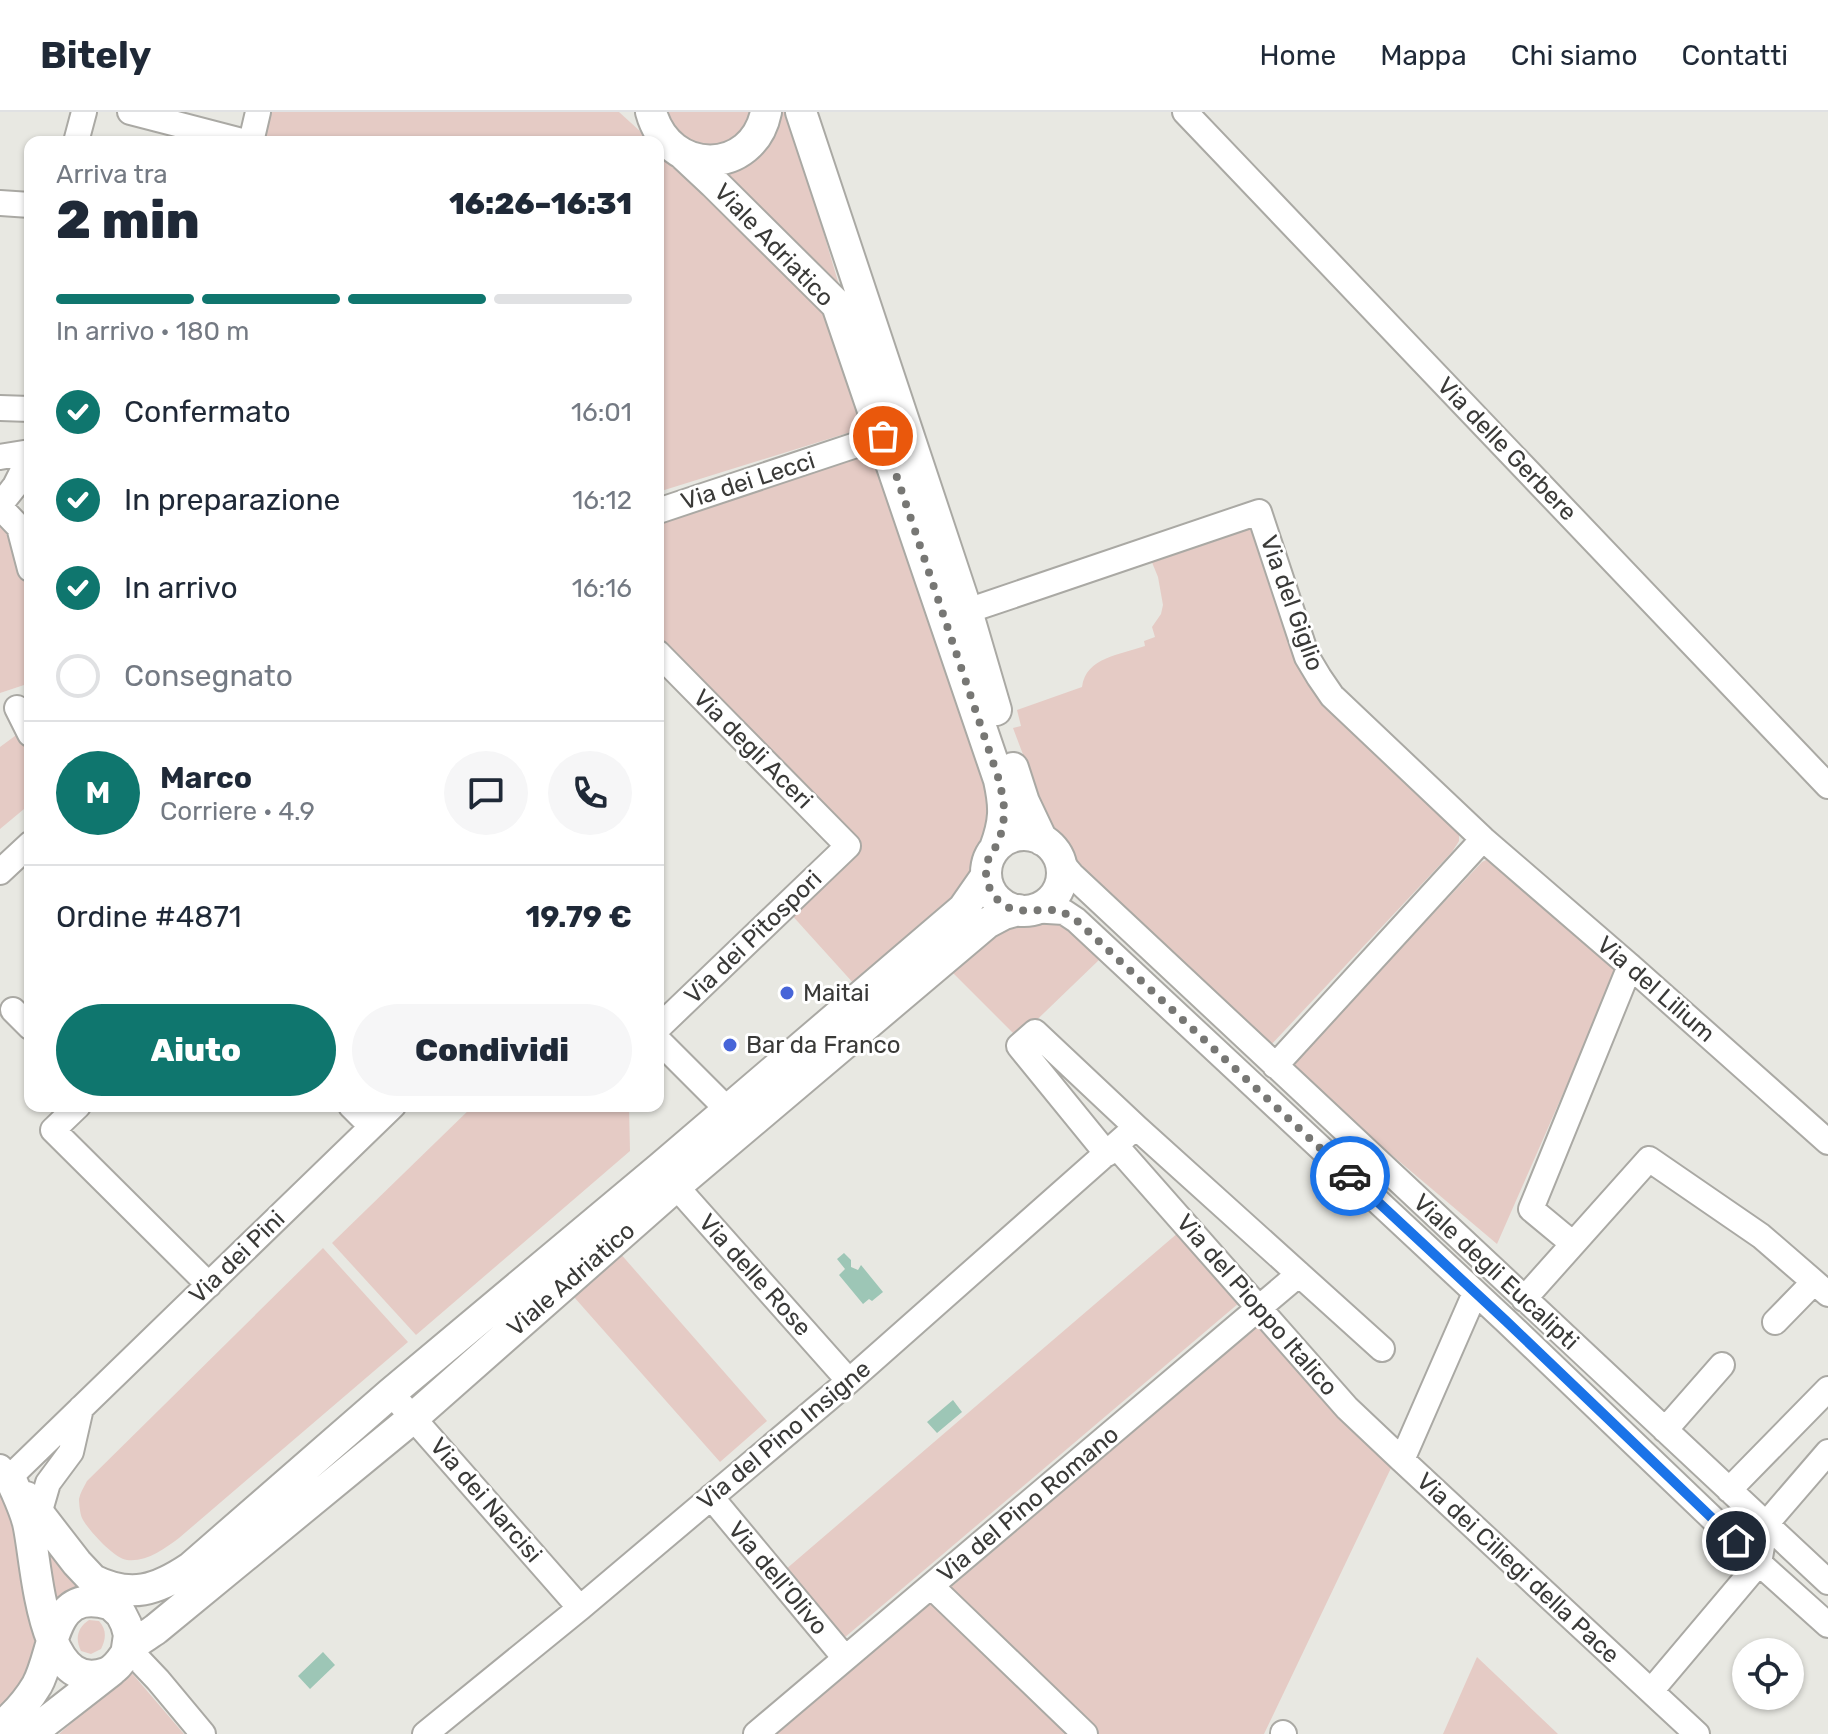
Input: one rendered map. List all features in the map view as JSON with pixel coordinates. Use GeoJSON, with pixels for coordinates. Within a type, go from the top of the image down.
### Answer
{"type":"FeatureCollection","features":[{"type":"Feature","properties":{"kind":"street"},"geometry":{"type":"LineString","coordinates":[[78,136],[84,112]]}},
{"type":"Feature","properties":{"kind":"street"},"geometry":{"type":"LineString","coordinates":[[130,112],[224,136]]}},
{"type":"Feature","properties":{"kind":"street"},"geometry":{"type":"LineString","coordinates":[[250,136],[258,112]]}},
{"type":"Feature","properties":{"kind":"street","name":"Viale Adriatico"},"geometry":{"type":"LineString","coordinates":[[635,112],[661,136]]}},
{"type":"Feature","properties":{"kind":"street"},"geometry":{"type":"LineString","coordinates":[[651,112],[656,127],[664,136]]}},
{"type":"Feature","properties":{"kind":"street"},"geometry":{"type":"LineString","coordinates":[[664,136],[675,149],[702,160],[721,159],[740,152],[755,139],[766,112]]}},
{"type":"Feature","properties":{"kind":"street","name":"Viale Adriatico"},"geometry":{"type":"LineString","coordinates":[[801,112],[967,611],[1024,802],[1052,851]]}},
{"type":"Feature","properties":{"kind":"street","name":"Via delle Gerbere"},"geometry":{"type":"LineString","coordinates":[[1185,112],[1828,786]]}},
{"type":"Feature","properties":{"kind":"street","name":"Viale Adriatico"},"geometry":{"type":"LineString","coordinates":[[30,1734],[120,1662],[131,1647],[414,1417],[668,1177],[728,1110],[963,909],[991,862],[1004,819],[999,780],[837,305],[664,139]]}},
{"type":"Feature","properties":{"kind":"street"},"geometry":{"type":"LineString","coordinates":[[0,203],[24,205]]}},
{"type":"Feature","properties":{"kind":"street"},"geometry":{"type":"LineString","coordinates":[[0,408],[24,409]]}},
{"type":"Feature","properties":{"kind":"street","name":"Via dei Lecci"},"geometry":{"type":"LineString","coordinates":[[664,509],[883,436]]}},
{"type":"Feature","properties":{"kind":"street"},"geometry":{"type":"LineString","coordinates":[[0,457],[24,455]]}},
{"type":"Feature","properties":{"kind":"street"},"geometry":{"type":"LineString","coordinates":[[24,467],[0,506],[24,533]]}},
{"type":"Feature","properties":{"kind":"street","name":"Via del Giglio"},"geometry":{"type":"LineString","coordinates":[[967,611],[1259,512],[1307,657],[1332,696],[1483,839]]}},
{"type":"Feature","properties":{"kind":"street","name":"Via degli Aceri"},"geometry":{"type":"LineString","coordinates":[[664,659],[848,846]]}},
{"type":"Feature","properties":{"kind":"street"},"geometry":{"type":"LineString","coordinates":[[17,708],[24,722]]}},
{"type":"Feature","properties":{"kind":"street"},"geometry":{"type":"LineString","coordinates":[[1011,836],[1036,836],[1052,851],[1062,875],[1060,887],[1053,898],[1043,906],[1025,910],[1006,907],[996,899],[989,888],[991,862],[1011,836]]}},
{"type":"Feature","properties":{"kind":"street"},"geometry":{"type":"LineString","coordinates":[[1275,1066],[1483,839]]}},
{"type":"Feature","properties":{"kind":"street","name":"Via del Lilium"},"geometry":{"type":"LineString","coordinates":[[1483,839],[1828,1142]]}},
{"type":"Feature","properties":{"kind":"street","name":"Via dei Pitospori"},"geometry":{"type":"LineString","coordinates":[[664,1022],[848,846]]}},
{"type":"Feature","properties":{"kind":"street"},"geometry":{"type":"LineString","coordinates":[[0,872],[24,850]]}},
{"type":"Feature","properties":{"kind":"street","name":"Viale degli Eucalipti"},"geometry":{"type":"LineString","coordinates":[[1052,851],[1072,875],[1828,1582]]}},
{"type":"Feature","properties":{"kind":"street","name":"Viale Adriatico"},"geometry":{"type":"LineString","coordinates":[[101,1592],[150,1589],[190,1568],[391,1393],[987,923],[1004,914],[1025,910]]}},
{"type":"Feature","properties":{"kind":"street","name":"Viale degli Eucalipti"},"geometry":{"type":"LineString","coordinates":[[1025,910],[1064,912],[1076,920],[1828,1625]]}},
{"type":"Feature","properties":{"kind":"street"},"geometry":{"type":"LineString","coordinates":[[1572,1243],[1531,1209],[1630,966]]}},
{"type":"Feature","properties":{"kind":"street","name":"Via del Pioppo Italico"},"geometry":{"type":"LineString","coordinates":[[1382,1349],[1035,1032],[1019,1046],[1075,1116],[1259,1307],[1347,1408],[1402,1460]]}},
{"type":"Feature","properties":{"kind":"street"},"geometry":{"type":"LineString","coordinates":[[664,1046],[728,1110]]}},
{"type":"Feature","properties":{"kind":"street"},"geometry":{"type":"LineString","coordinates":[[1075,1116],[1100,1092]]}},
{"type":"Feature","properties":{"kind":"street"},"geometry":{"type":"LineString","coordinates":[[72,1112],[53,1130],[209,1285]]}},
{"type":"Feature","properties":{"kind":"street"},"geometry":{"type":"LineString","coordinates":[[357,1112],[371,1126]]}},
{"type":"Feature","properties":{"kind":"street","name":"Via dei Pini"},"geometry":{"type":"LineString","coordinates":[[5,1472],[81,1408],[386,1112]]}},
{"type":"Feature","properties":{"kind":"street","name":"Via del Pino Insigne"},"geometry":{"type":"LineString","coordinates":[[425,1734],[849,1381],[1136,1127]]}},
{"type":"Feature","properties":{"kind":"street"},"geometry":{"type":"LineString","coordinates":[[1524,1299],[1649,1159],[1761,1236],[1821,1288],[1775,1322]]}},
{"type":"Feature","properties":{"kind":"street","name":"Via delle Rose"},"geometry":{"type":"LineString","coordinates":[[668,1177],[849,1381]]}},
{"type":"Feature","properties":{"kind":"street","name":"Via del Pino Romano"},"geometry":{"type":"LineString","coordinates":[[756,1734],[1299,1274]]}},
{"type":"Feature","properties":{"kind":"street","name":"Via dei Ciliegi della Pace"},"geometry":{"type":"LineString","coordinates":[[1475,1293],[1402,1460],[1697,1734]]}},
{"type":"Feature","properties":{"kind":"street"},"geometry":{"type":"LineString","coordinates":[[1665,1430],[1722,1365]]}},
{"type":"Feature","properties":{"kind":"street"},"geometry":{"type":"LineString","coordinates":[[1729,1490],[1828,1389]]}},
{"type":"Feature","properties":{"kind":"street","name":"Via dei Narcisi"},"geometry":{"type":"LineString","coordinates":[[391,1393],[580,1608]]}},
{"type":"Feature","properties":{"kind":"street"},"geometry":{"type":"LineString","coordinates":[[39,1514],[48,1483],[71,1452],[81,1408]]}},
{"type":"Feature","properties":{"kind":"street"},"geometry":{"type":"LineString","coordinates":[[1651,1691],[1759,1563],[1766,1524],[1828,1452]]}},
{"type":"Feature","properties":{"kind":"street"},"geometry":{"type":"LineString","coordinates":[[5,1472],[121,1614],[129,1635],[120,1662]]}},
{"type":"Feature","properties":{"kind":"street"},"geometry":{"type":"LineString","coordinates":[[5,1472],[27,1521],[43,1614],[63,1663],[71,1670],[92,1676],[103,1674],[120,1662],[139,1660],[203,1734]]}},
{"type":"Feature","properties":{"kind":"street","name":"Via dell'Olivo"},"geometry":{"type":"LineString","coordinates":[[711,1497],[845,1658]]}},
{"type":"Feature","properties":{"kind":"street"},"geometry":{"type":"LineString","coordinates":[[931,1586],[1085,1734]]}},
{"type":"Feature","properties":{"kind":"street"},"geometry":{"type":"LineString","coordinates":[[0,1728],[20,1710],[38,1683],[58,1621],[65,1611],[75,1604],[97,1601],[101,1592]]}},
{"type":"Feature","properties":{"kind":"shaded area"},"geometry":{"type":"Polygon","coordinates":[[[267,112],[619,112],[645,136],[261,136],[267,112]]]}},
{"type":"Feature","properties":{"kind":"shaded area"},"geometry":{"type":"Polygon","coordinates":[[[664,112],[755,112],[734,143],[705,149],[678,137],[664,112]]]}},
{"type":"Feature","properties":{"kind":"shaded area"},"geometry":{"type":"Polygon","coordinates":[[[775,112],[788,112],[844,302],[722,170],[775,112]]]}},
{"type":"Feature","properties":{"kind":"shaded area"},"geometry":{"type":"Polygon","coordinates":[[[664,154],[825,308],[867,427],[664,490],[664,154]]]}},
{"type":"Feature","properties":{"kind":"shaded area"},"geometry":{"type":"Polygon","coordinates":[[[873,450],[988,786],[990,822],[986,851],[961,897],[855,985],[789,912],[860,844],[664,643],[664,518],[873,450]]]}},
{"type":"Feature","properties":{"kind":"shaded area"},"geometry":{"type":"Polygon","coordinates":[[[0,521],[11,528],[24,579],[24,685],[0,693],[0,521]]]}},
{"type":"Feature","properties":{"kind":"shaded area"},"geometry":{"type":"Polygon","coordinates":[[[1248,529],[1255,537],[1295,653],[1459,832],[1459,841],[1452,852],[1269,1047],[1084,872],[1055,833],[1013,728],[1021,726],[1017,710],[1082,687],[1090,669],[1097,663],[1145,646],[1144,641],[1155,637],[1152,627],[1163,605],[1151,560],[1248,529]]]}},
{"type":"Feature","properties":{"kind":"shaded area"},"geometry":{"type":"Polygon","coordinates":[[[19,733],[24,743],[24,809],[0,829],[0,747],[19,733]]]}},
{"type":"Feature","properties":{"kind":"shaded area"},"geometry":{"type":"Polygon","coordinates":[[[1490,858],[1619,966],[1497,1244],[1296,1074],[1292,1067],[1295,1060],[1482,862],[1490,858]]]}},
{"type":"Feature","properties":{"kind":"shaded area"},"geometry":{"type":"Polygon","coordinates":[[[1022,918],[1063,922],[1100,959],[1018,1038],[950,970],[984,937],[1022,918]]]}},
{"type":"Feature","properties":{"kind":"shaded area"},"geometry":{"type":"Polygon","coordinates":[[[467,1112],[629,1112],[630,1151],[416,1335],[332,1243],[467,1112]]]}},
{"type":"Feature","properties":{"kind":"shaded area"},"geometry":{"type":"Polygon","coordinates":[[[1179,1232],[1239,1303],[844,1638],[785,1570],[1179,1232]]]}},
{"type":"Feature","properties":{"kind":"shaded area"},"geometry":{"type":"Polygon","coordinates":[[[323,1248],[408,1342],[173,1542],[141,1559],[127,1560],[116,1555],[95,1536],[81,1516],[79,1499],[87,1481],[323,1248]]]}},
{"type":"Feature","properties":{"kind":"shaded area"},"geometry":{"type":"Polygon","coordinates":[[[619,1252],[767,1421],[720,1462],[574,1297],[619,1252]]]}},
{"type":"Feature","properties":{"kind":"shaded area"},"geometry":{"type":"Polygon","coordinates":[[[844,1253],[851,1260],[851,1267],[858,1270],[861,1265],[883,1292],[872,1301],[869,1299],[863,1304],[839,1275],[845,1269],[837,1259],[844,1253]]]}},
{"type":"Feature","properties":{"kind":"shaded area"},"geometry":{"type":"Polygon","coordinates":[[[1258,1326],[1391,1468],[1264,1734],[1099,1734],[950,1588],[1258,1326]]]}},
{"type":"Feature","properties":{"kind":"shaded area"},"geometry":{"type":"Polygon","coordinates":[[[953,1400],[962,1412],[937,1433],[927,1422],[953,1400]]]}},
{"type":"Feature","properties":{"kind":"shaded area"},"geometry":{"type":"Polygon","coordinates":[[[0,1483],[7,1493],[37,1629],[38,1663],[0,1719],[0,1483]]]}},
{"type":"Feature","properties":{"kind":"shaded area"},"geometry":{"type":"Polygon","coordinates":[[[41,1529],[81,1585],[56,1607],[41,1529]]]}},
{"type":"Feature","properties":{"kind":"shaded area"},"geometry":{"type":"Polygon","coordinates":[[[930,1599],[1066,1734],[774,1734],[930,1599]]]}},
{"type":"Feature","properties":{"kind":"shaded area"},"geometry":{"type":"Polygon","coordinates":[[[89,1620],[99,1621],[105,1635],[101,1649],[91,1654],[81,1651],[78,1642],[80,1630],[89,1620]]]}},
{"type":"Feature","properties":{"kind":"shaded area"},"geometry":{"type":"Polygon","coordinates":[[[323,1652],[335,1665],[310,1689],[298,1676],[323,1652]]]}},
{"type":"Feature","properties":{"kind":"shaded area"},"geometry":{"type":"Polygon","coordinates":[[[1477,1657],[1558,1734],[1443,1734],[1477,1657]]]}},
{"type":"Feature","properties":{"kind":"shaded area"},"geometry":{"type":"Polygon","coordinates":[[[130,1671],[184,1734],[59,1734],[130,1671]]]}},
{"type":"Feature","properties":{"kind":"way so far"},"geometry":{"type":"LineString","coordinates":[[883,436],[999,780],[1004,819],[987,864],[989,888],[1006,907],[1054,910],[1076,920],[1350,1176]]}},
{"type":"Feature","properties":{"kind":"place","name":"Maitai"},"geometry":{"type":"Point","coordinates":[787,993]}},
{"type":"Feature","properties":{"kind":"place","name":"Bar da Franco"},"geometry":{"type":"Point","coordinates":[730,1045]}},
{"type":"Feature","properties":{"kind":"route"},"geometry":{"type":"LineString","coordinates":[[1350,1176],[1736,1541]]}}]}
